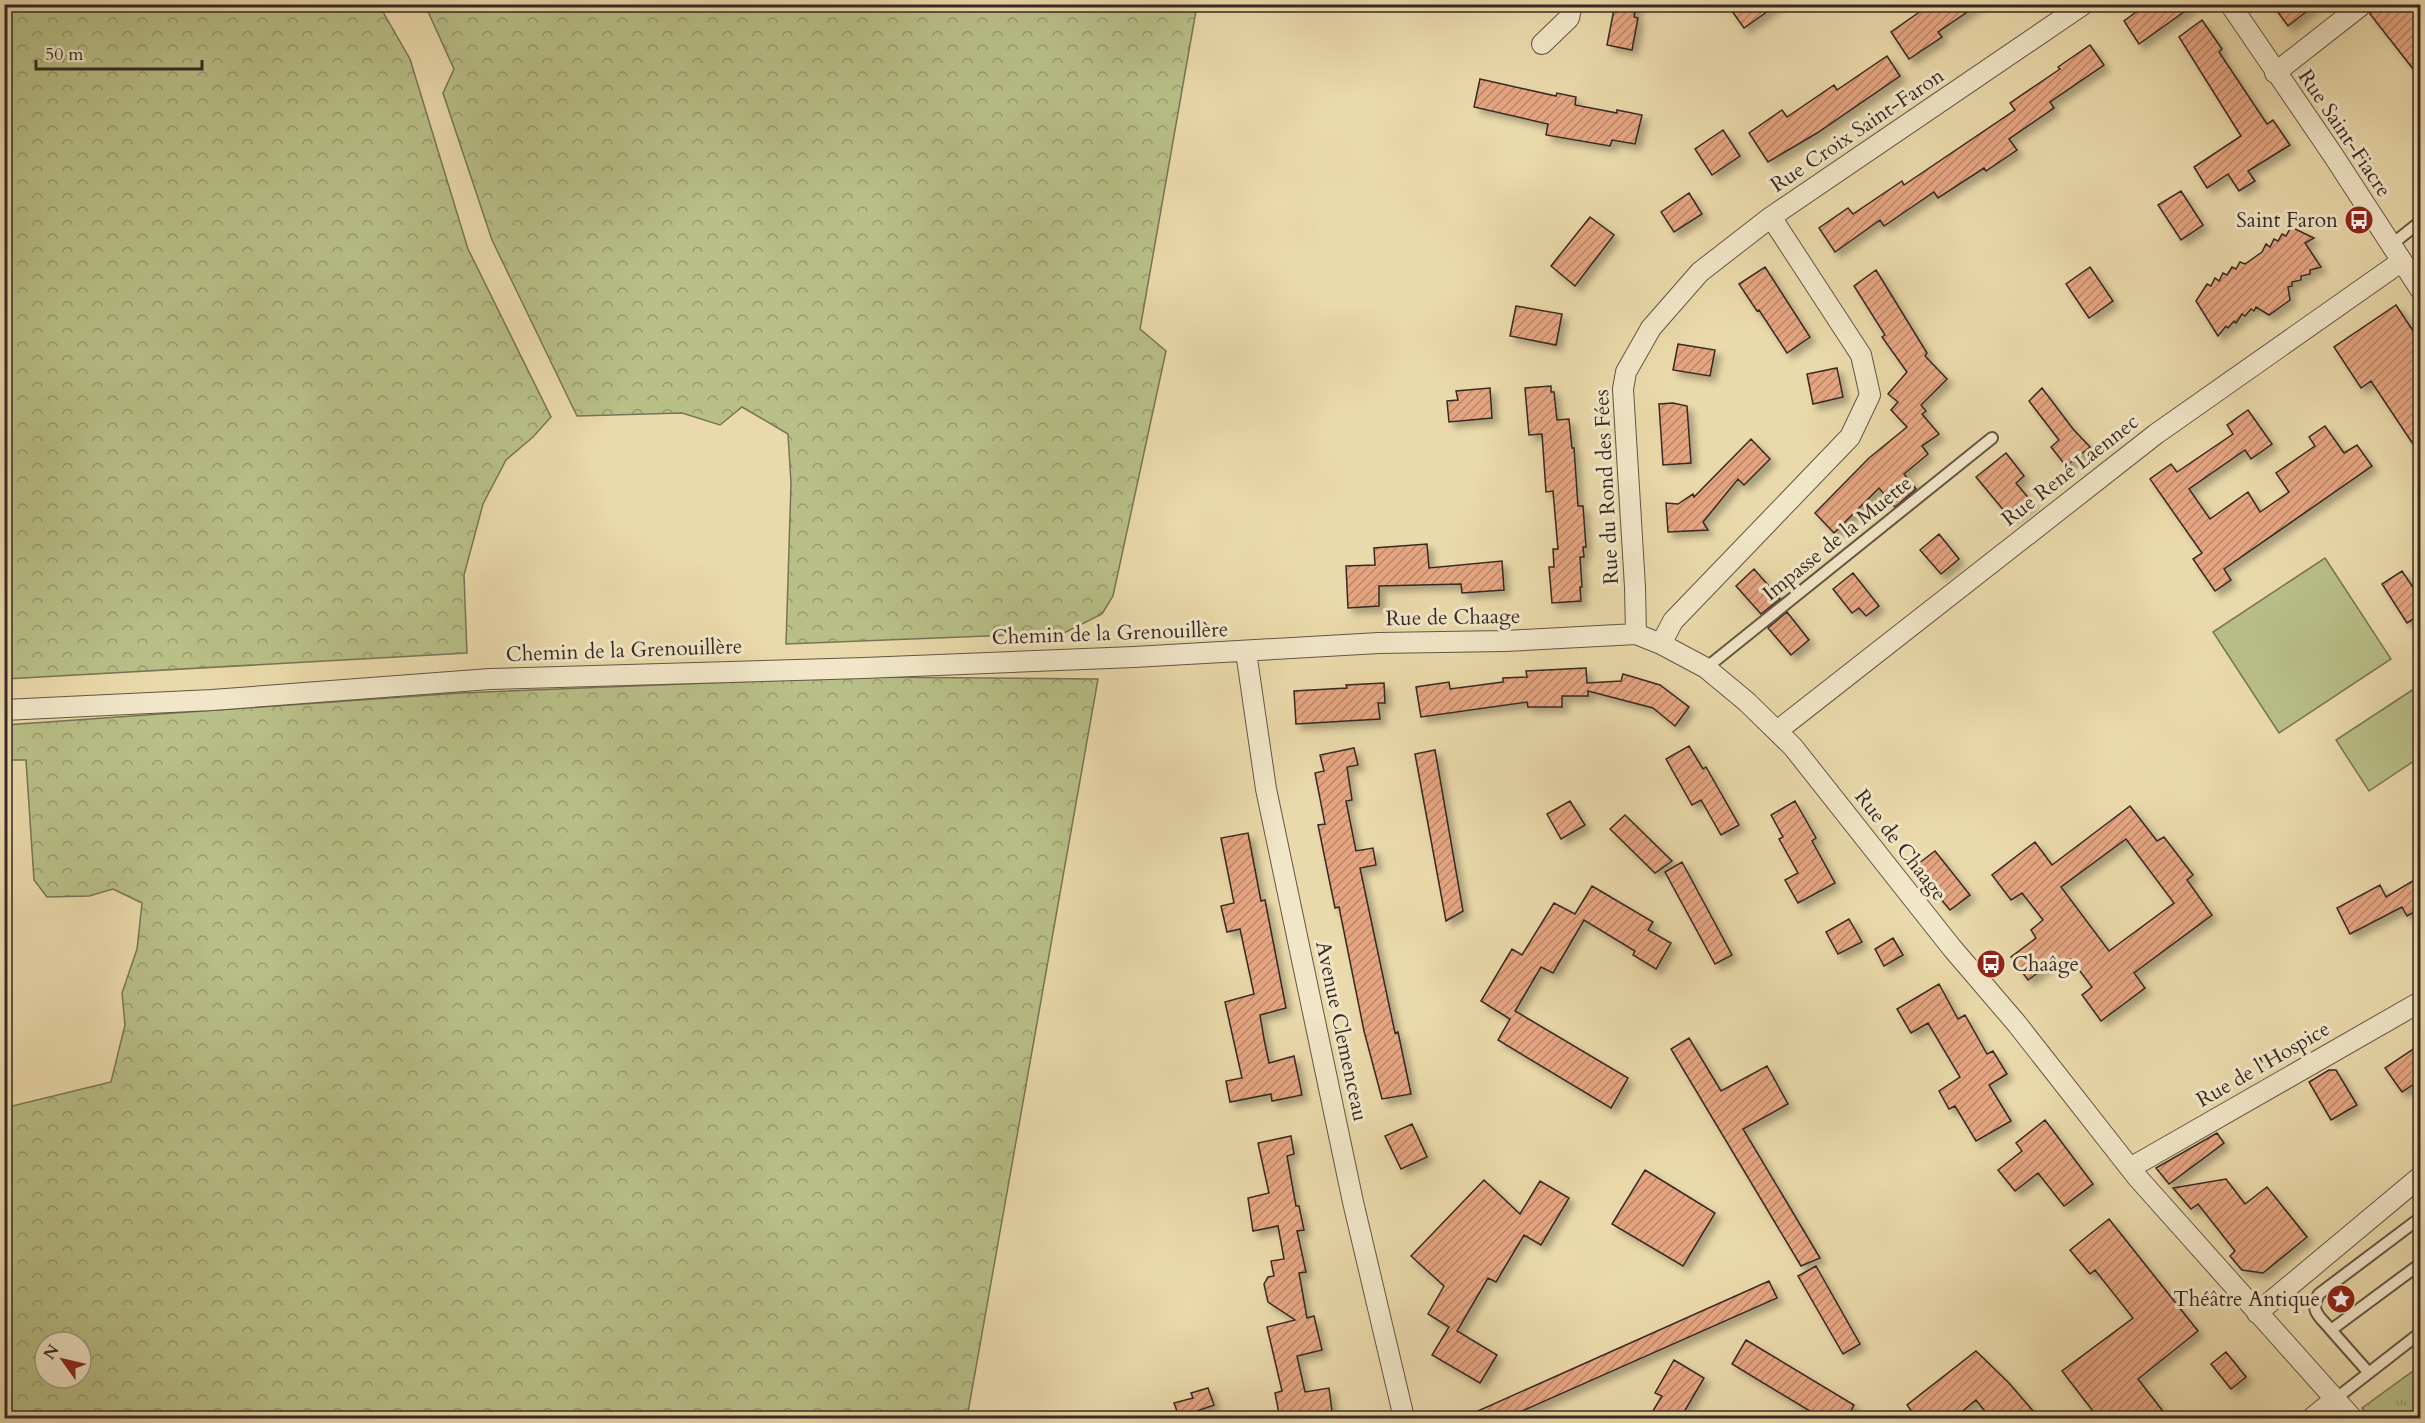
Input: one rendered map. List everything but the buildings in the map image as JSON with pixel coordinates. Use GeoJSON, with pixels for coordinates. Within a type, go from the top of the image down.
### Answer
{"type":"FeatureCollection","features":[{"type":"Feature","properties":{"kind":"street"},"geometry":{"type":"LineString","coordinates":[[1542,44],[1569,18],[1572,4]]}},
{"type":"Feature","properties":{"kind":"street","name":"Rue Croix Saint-Faron"},"geometry":{"type":"LineString","coordinates":[[1661,644],[1673,621],[1850,437],[1870,395],[1862,355],[1771,218],[2084,4]]}},
{"type":"Feature","properties":{"kind":"street","name":"Rue Saint-Fiacre"},"geometry":{"type":"LineString","coordinates":[[2230,4],[2421,289]]}},
{"type":"Feature","properties":{"kind":"street"},"geometry":{"type":"LineString","coordinates":[[2275,73],[2363,4]]}},
{"type":"Feature","properties":{"kind":"street","name":"Rue du Rond des Fées"},"geometry":{"type":"LineString","coordinates":[[1636,634],[1623,389],[1626,372],[1652,328],[1700,272],[1771,218]]}},
{"type":"Feature","properties":{"kind":"street","name":"Rue René Laennec"},"geometry":{"type":"LineString","coordinates":[[1777,731],[2156,434],[2397,253]]}},
{"type":"Feature","properties":{"kind":"street","name":"Rue de Chaage"},"geometry":{"type":"LineString","coordinates":[[1246,652],[1379,643],[1505,641],[1636,634],[1661,644],[1706,668],[1793,747],[2130,1168],[2352,1419]]}},
{"type":"Feature","properties":{"kind":"street","name":"Chemin de la Grenouillère"},"geometry":{"type":"LineString","coordinates":[[4,710],[212,700],[490,679],[864,668],[1246,652]]}},
{"type":"Feature","properties":{"kind":"street","name":"Avenue Clemenceau"},"geometry":{"type":"LineString","coordinates":[[1246,652],[1266,789],[1353,1202],[1404,1419]]}},
{"type":"Feature","properties":{"kind":"street","name":"Rue de l'Hospice"},"geometry":{"type":"LineString","coordinates":[[2130,1168],[2421,1002]]}},
{"type":"Feature","properties":{"kind":"street"},"geometry":{"type":"LineString","coordinates":[[2257,1313],[2420,1179]]}},
{"type":"Feature","properties":{"kind":"street"},"geometry":{"type":"LineString","coordinates":[[2312,1419],[2334,1400]]}},
{"type":"Feature","properties":{"kind":"lane"},"geometry":{"type":"LineString","coordinates":[[2397,253],[2421,222]]}},
{"type":"Feature","properties":{"kind":"lane","name":"Impasse de la Muette"},"geometry":{"type":"LineString","coordinates":[[1706,668],[1992,438]]}},
{"type":"Feature","properties":{"kind":"lane"},"geometry":{"type":"LineString","coordinates":[[2368,1374],[2315,1311],[2314,1303],[2319,1293],[2421,1218]]}},
{"type":"Feature","properties":{"kind":"lane"},"geometry":{"type":"LineString","coordinates":[[2331,1330],[2421,1264]]}},
{"type":"Feature","properties":{"kind":"lane"},"geometry":{"type":"LineString","coordinates":[[2334,1400],[2421,1333]]}},
{"type":"Feature","properties":{"kind":"green space"},"geometry":{"type":"Polygon","coordinates":[[[5,4],[379,5],[410,59],[468,249],[551,417],[533,437],[506,460],[483,504],[464,575],[467,653],[5,679],[5,4]]]}},
{"type":"Feature","properties":{"kind":"green space"},"geometry":{"type":"Polygon","coordinates":[[[425,5],[1197,5],[1140,329],[1166,351],[1113,596],[1102,614],[1064,633],[786,644],[791,483],[788,434],[742,407],[720,425],[682,413],[577,416],[492,240],[443,93],[454,69],[425,5]]]}},
{"type":"Feature","properties":{"kind":"green space"},"geometry":{"type":"Polygon","coordinates":[[[2325,558],[2391,659],[2279,733],[2213,632],[2325,558]]]}},
{"type":"Feature","properties":{"kind":"green space"},"geometry":{"type":"Polygon","coordinates":[[[856,677],[1098,679],[967,1418],[5,1418],[4,1108],[111,1082],[125,1025],[122,993],[137,949],[142,903],[113,889],[89,896],[47,897],[34,880],[26,760],[5,760],[5,725],[460,693],[856,677]]]}},
{"type":"Feature","properties":{"kind":"green space"},"geometry":{"type":"Polygon","coordinates":[[[2420,685],[2420,757],[2369,791],[2336,740],[2420,685]]]}},
{"type":"Feature","properties":{"kind":"green space"},"geometry":{"type":"Polygon","coordinates":[[[2420,1366],[2420,1418],[2372,1418],[2362,1408],[2420,1366]]]}},
{"type":"Feature","properties":{"kind":"place","name":"Saint Faron"},"geometry":{"type":"Point","coordinates":[2359,220]}},
{"type":"Feature","properties":{"kind":"place","name":"Chaâge"},"geometry":{"type":"Point","coordinates":[1991,964]}},
{"type":"Feature","properties":{"kind":"place","name":"Théâtre Antique"},"geometry":{"type":"Point","coordinates":[2341,1299]}}]}
